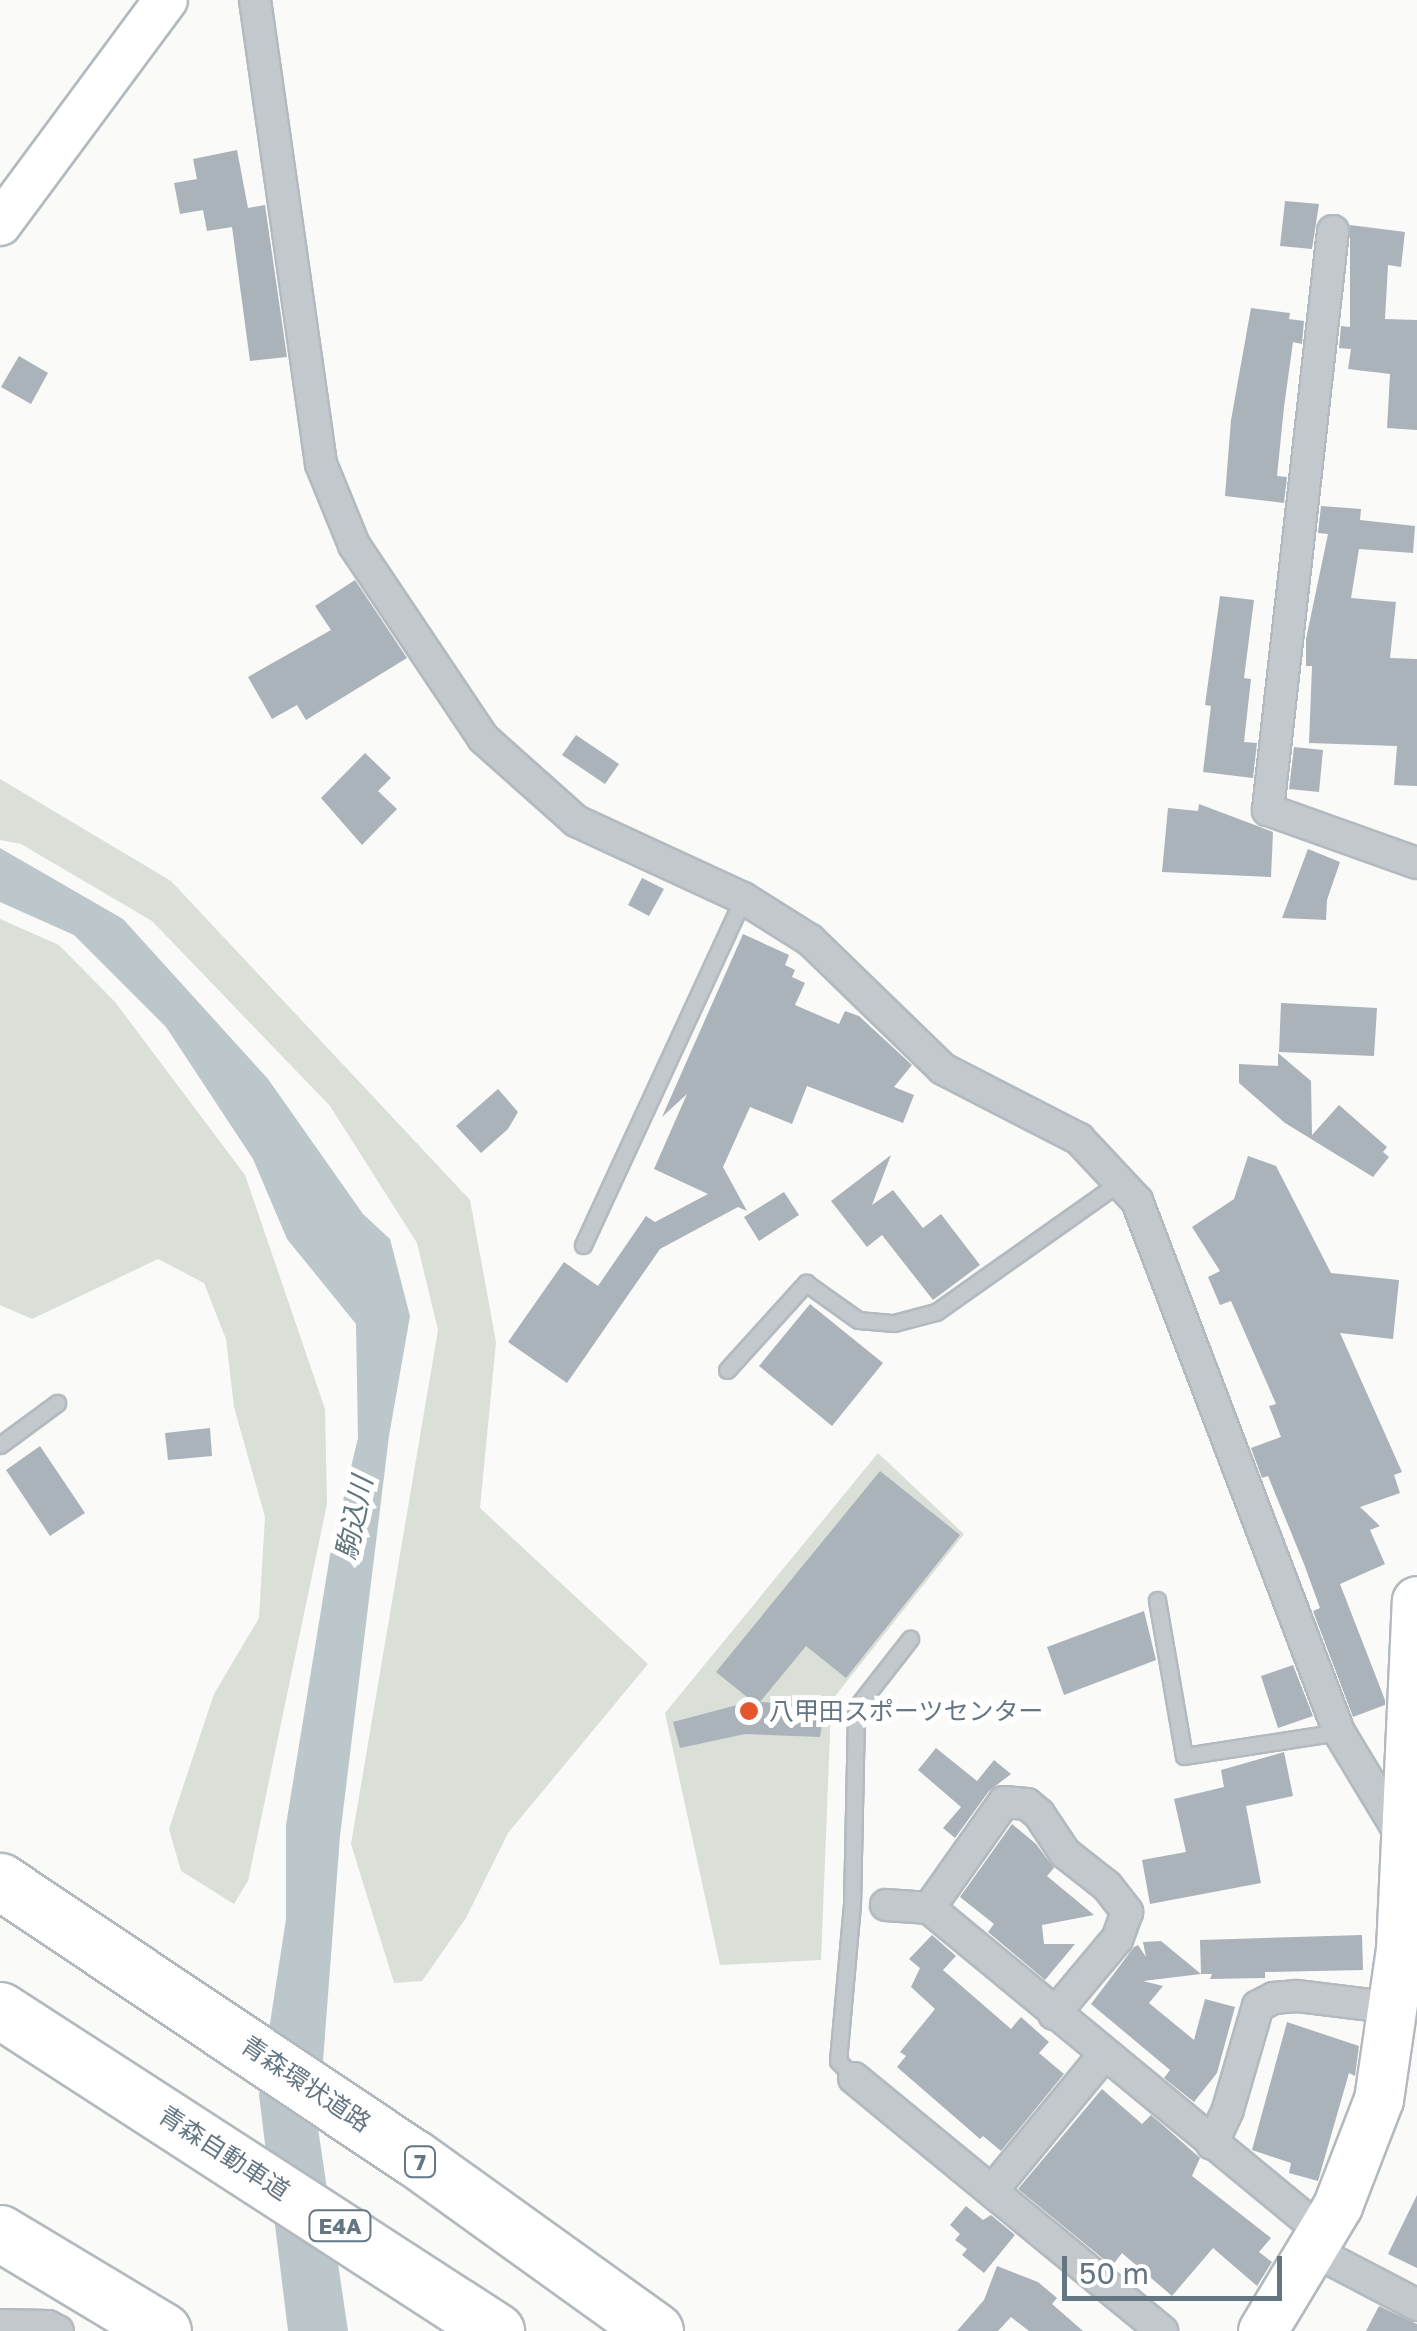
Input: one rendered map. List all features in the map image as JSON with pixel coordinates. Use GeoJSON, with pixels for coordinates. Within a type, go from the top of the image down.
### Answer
{"type":"FeatureCollection","features":[{"type":"Feature","properties":{"kind":"highway","name":"青森環状道路"},"geometry":{"type":"LineString","coordinates":[[0,1881],[216,2024],[638,2318]]}},
{"type":"Feature","properties":{"kind":"highway","name":"青森自動車道"},"geometry":{"type":"LineString","coordinates":[[0,2010],[496,2331]]}},
{"type":"Feature","properties":{"kind":"highway"},"geometry":{"type":"LineString","coordinates":[[0,2233],[163,2331]]}},
{"type":"Feature","properties":{"kind":"main road"},"geometry":{"type":"LineString","coordinates":[[1262,2331],[1317,2242],[1360,2158],[1379,2100],[1395,2008],[1417,1601]]}},
{"type":"Feature","properties":{"kind":"street"},"geometry":{"type":"LineString","coordinates":[[0,224],[166,0]]}},
{"type":"Feature","properties":{"kind":"street"},"geometry":{"type":"LineString","coordinates":[[255,0],[321,464],[354,545],[435,673],[483,738],[576,821],[743,898],[810,940],[943,1069],[1079,1139],[1137,1200],[1338,1732],[1403,1838]]}},
{"type":"Feature","properties":{"kind":"street"},"geometry":{"type":"LineString","coordinates":[[1332,231],[1268,810],[1417,864]]}},
{"type":"Feature","properties":{"kind":"street"},"geometry":{"type":"LineString","coordinates":[[929,1908],[1004,1802],[1026,1804],[1039,1814],[1065,1853],[1120,1898],[1127,1912],[1117,1940],[1054,2014]]}},
{"type":"Feature","properties":{"kind":"street"},"geometry":{"type":"LineString","coordinates":[[886,1906],[929,1908],[1212,2144],[1317,2242],[1417,2305]]}},
{"type":"Feature","properties":{"kind":"street"},"geometry":{"type":"LineString","coordinates":[[1212,2144],[1228,2109],[1258,2006],[1274,1998],[1297,1996],[1395,2008]]}},
{"type":"Feature","properties":{"kind":"street"},"geometry":{"type":"LineString","coordinates":[[992,2191],[1103,2056]]}},
{"type":"Feature","properties":{"kind":"street"},"geometry":{"type":"LineString","coordinates":[[854,2078],[1162,2331]]}},
{"type":"Feature","properties":{"kind":"street"},"geometry":{"type":"LineString","coordinates":[[0,2325],[48,2326],[58,2331]]}},
{"type":"Feature","properties":{"kind":"lane"},"geometry":{"type":"LineString","coordinates":[[583,1245],[743,898]]}},
{"type":"Feature","properties":{"kind":"lane"},"geometry":{"type":"LineString","coordinates":[[727,1370],[806,1283],[858,1320],[894,1324],[936,1312],[1120,1182]]}},
{"type":"Feature","properties":{"kind":"lane"},"geometry":{"type":"LineString","coordinates":[[0,1445],[57,1403]]}},
{"type":"Feature","properties":{"kind":"lane"},"geometry":{"type":"LineString","coordinates":[[1157,1600],[1184,1756],[1338,1732]]}},
{"type":"Feature","properties":{"kind":"lane"},"geometry":{"type":"LineString","coordinates":[[854,2078],[838,2061],[852,1905],[856,1708],[910,1639]]}},
{"type":"Feature","properties":{"kind":"lane"},"geometry":{"type":"LineString","coordinates":[[852,1905],[886,1906]]}},
{"type":"Feature","properties":{"kind":"shaded area"},"geometry":{"type":"Polygon","coordinates":[[[0,779],[171,881],[470,1200],[496,1342],[480,1508],[648,1664],[508,1833],[466,1918],[422,1981],[394,1983],[351,1844],[438,1330],[417,1243],[330,1106],[152,921],[21,844],[0,840],[0,779]]]}},
{"type":"Feature","properties":{"kind":"shaded area"},"geometry":{"type":"Polygon","coordinates":[[[0,919],[59,945],[115,1002],[245,1175],[325,1409],[327,1504],[248,1881],[234,1904],[181,1871],[169,1829],[214,1694],[259,1618],[265,1517],[234,1407],[226,1339],[204,1283],[158,1259],[32,1319],[0,1305],[0,919]]]}},
{"type":"Feature","properties":{"kind":"shaded area","name":"八甲田スポーツセンター"},"geometry":{"type":"Polygon","coordinates":[[[878,1453],[964,1534],[836,1695],[831,1709],[821,1960],[720,1965],[665,1713],[878,1453]]]}},
{"type":"Feature","properties":{"kind":"water","name":"駒込川"},"geometry":{"type":"Polygon","coordinates":[[[0,848],[123,919],[268,1079],[363,1214],[390,1239],[410,1316],[389,1436],[340,1836],[318,2128],[348,2331],[288,2331],[259,2095],[286,1919],[286,1825],[330,1555],[358,1438],[356,1324],[287,1239],[253,1159],[166,1027],[74,935],[0,902],[0,848]]]}},
{"type":"Feature","properties":{"kind":"building"},"geometry":{"type":"Polygon","coordinates":[[[237,150],[248,208],[265,205],[287,357],[250,361],[232,227],[207,231],[203,210],[180,214],[174,183],[197,179],[193,159],[237,150]]]}},
{"type":"Feature","properties":{"kind":"building"},"geometry":{"type":"Polygon","coordinates":[[[1285,201],[1319,204],[1312,249],[1280,246],[1285,201]]]}},
{"type":"Feature","properties":{"kind":"building"},"geometry":{"type":"Polygon","coordinates":[[[1350,225],[1405,232],[1401,267],[1388,265],[1385,319],[1417,320],[1417,430],[1387,428],[1390,374],[1348,369],[1351,349],[1339,348],[1341,326],[1350,327],[1350,225]]]}},
{"type":"Feature","properties":{"kind":"building"},"geometry":{"type":"Polygon","coordinates":[[[1251,308],[1290,313],[1289,319],[1304,321],[1302,344],[1293,342],[1284,407],[1277,476],[1287,477],[1284,503],[1225,496],[1231,420],[1251,308]]]}},
{"type":"Feature","properties":{"kind":"building"},"geometry":{"type":"Polygon","coordinates":[[[19,356],[48,373],[31,404],[1,387],[19,356]]]}},
{"type":"Feature","properties":{"kind":"building"},"geometry":{"type":"Polygon","coordinates":[[[1321,506],[1361,509],[1360,520],[1415,526],[1413,553],[1359,549],[1351,598],[1396,602],[1390,658],[1417,659],[1417,786],[1394,785],[1397,746],[1309,743],[1312,666],[1306,666],[1306,639],[1328,534],[1318,533],[1321,506]]]}},
{"type":"Feature","properties":{"kind":"building"},"geometry":{"type":"Polygon","coordinates":[[[355,580],[407,658],[306,720],[297,705],[272,719],[248,677],[331,630],[315,606],[355,580]]]}},
{"type":"Feature","properties":{"kind":"building"},"geometry":{"type":"Polygon","coordinates":[[[1220,596],[1254,600],[1244,678],[1251,679],[1244,742],[1257,743],[1253,778],[1203,772],[1211,706],[1205,705],[1220,596]]]}},
{"type":"Feature","properties":{"kind":"building"},"geometry":{"type":"Polygon","coordinates":[[[576,735],[619,764],[605,784],[562,755],[576,735]]]}},
{"type":"Feature","properties":{"kind":"building"},"geometry":{"type":"Polygon","coordinates":[[[1294,747],[1323,750],[1319,792],[1289,789],[1294,747]]]}},
{"type":"Feature","properties":{"kind":"building"},"geometry":{"type":"Polygon","coordinates":[[[365,753],[391,778],[378,791],[397,809],[362,845],[321,798],[365,753]]]}},
{"type":"Feature","properties":{"kind":"building"},"geometry":{"type":"Polygon","coordinates":[[[1199,804],[1273,832],[1271,877],[1162,872],[1168,808],[1198,811],[1199,804]]]}},
{"type":"Feature","properties":{"kind":"building"},"geometry":{"type":"Polygon","coordinates":[[[1308,849],[1340,862],[1327,900],[1326,920],[1282,918],[1308,849]]]}},
{"type":"Feature","properties":{"kind":"building"},"geometry":{"type":"Polygon","coordinates":[[[642,878],[664,889],[649,916],[628,905],[642,878]]]}},
{"type":"Feature","properties":{"kind":"building"},"geometry":{"type":"Polygon","coordinates":[[[743,934],[789,955],[785,965],[795,970],[792,977],[805,983],[795,1005],[839,1024],[845,1011],[859,1016],[912,1065],[894,1087],[914,1095],[903,1123],[807,1086],[792,1124],[750,1107],[723,1167],[747,1211],[738,1207],[660,1249],[567,1383],[508,1342],[564,1262],[598,1286],[646,1216],[655,1222],[708,1194],[654,1169],[687,1094],[662,1117],[743,934]]]}},
{"type":"Feature","properties":{"kind":"building"},"geometry":{"type":"Polygon","coordinates":[[[1281,1003],[1377,1008],[1374,1056],[1279,1052],[1281,1003]]]}},
{"type":"Feature","properties":{"kind":"building"},"geometry":{"type":"Polygon","coordinates":[[[1278,1053],[1311,1081],[1312,1135],[1339,1105],[1387,1147],[1383,1152],[1389,1157],[1373,1177],[1285,1123],[1239,1083],[1239,1064],[1278,1066],[1278,1053]]]}},
{"type":"Feature","properties":{"kind":"building"},"geometry":{"type":"Polygon","coordinates":[[[498,1089],[518,1112],[508,1129],[481,1153],[456,1126],[498,1089]]]}},
{"type":"Feature","properties":{"kind":"building"},"geometry":{"type":"Polygon","coordinates":[[[891,1155],[872,1205],[893,1190],[923,1228],[941,1214],[980,1265],[933,1300],[882,1235],[867,1247],[831,1201],[891,1155]]]}},
{"type":"Feature","properties":{"kind":"building"},"geometry":{"type":"Polygon","coordinates":[[[1248,1156],[1276,1166],[1331,1273],[1399,1280],[1393,1339],[1340,1333],[1402,1472],[1394,1475],[1400,1493],[1360,1507],[1380,1526],[1370,1530],[1385,1564],[1340,1584],[1385,1700],[1385,1705],[1353,1717],[1313,1611],[1320,1608],[1304,1564],[1268,1476],[1262,1478],[1251,1448],[1281,1437],[1269,1406],[1276,1404],[1231,1301],[1220,1305],[1208,1277],[1220,1271],[1192,1227],[1234,1199],[1248,1156]]]}},
{"type":"Feature","properties":{"kind":"building"},"geometry":{"type":"Polygon","coordinates":[[[784,1192],[799,1215],[759,1241],[744,1217],[784,1192]]]}},
{"type":"Feature","properties":{"kind":"building"},"geometry":{"type":"Polygon","coordinates":[[[810,1304],[883,1363],[832,1426],[759,1366],[810,1304]]]}},
{"type":"Feature","properties":{"kind":"building"},"geometry":{"type":"Polygon","coordinates":[[[210,1428],[212,1456],[168,1460],[165,1433],[210,1428]]]}},
{"type":"Feature","properties":{"kind":"building"},"geometry":{"type":"Polygon","coordinates":[[[40,1446],[85,1513],[50,1536],[6,1470],[40,1446]]]}},
{"type":"Feature","properties":{"kind":"building"},"geometry":{"type":"Polygon","coordinates":[[[880,1471],[960,1535],[846,1678],[806,1646],[760,1702],[825,1706],[820,1737],[745,1734],[680,1748],[673,1722],[752,1701],[716,1672],[880,1471]]]}},
{"type":"Feature","properties":{"kind":"building"},"geometry":{"type":"Polygon","coordinates":[[[1144,1611],[1156,1660],[1064,1695],[1047,1647],[1144,1611]]]}},
{"type":"Feature","properties":{"kind":"building"},"geometry":{"type":"Polygon","coordinates":[[[1293,1665],[1313,1716],[1278,1728],[1261,1676],[1293,1665]]]}},
{"type":"Feature","properties":{"kind":"building"},"geometry":{"type":"Polygon","coordinates":[[[936,1748],[977,1781],[994,1760],[1011,1774],[989,1791],[955,1838],[943,1828],[961,1807],[918,1770],[936,1748]]]}},
{"type":"Feature","properties":{"kind":"building"},"geometry":{"type":"Polygon","coordinates":[[[1284,1752],[1293,1796],[1246,1806],[1261,1883],[1150,1904],[1142,1860],[1186,1852],[1174,1799],[1224,1787],[1221,1770],[1284,1752]]]}},
{"type":"Feature","properties":{"kind":"building"},"geometry":{"type":"Polygon","coordinates":[[[1012,1824],[1036,1844],[1054,1868],[1047,1876],[1094,1915],[1042,1925],[1044,1944],[1075,1944],[1045,1980],[988,1932],[994,1924],[960,1897],[1012,1824]]]}},
{"type":"Feature","properties":{"kind":"building"},"geometry":{"type":"Polygon","coordinates":[[[932,1935],[956,1956],[943,1970],[1011,2029],[1021,2017],[1049,2042],[1039,2053],[1064,2074],[1001,2151],[983,2136],[980,2139],[897,2067],[906,2056],[900,2052],[935,2009],[911,1987],[920,1968],[909,1959],[932,1935]]]}},
{"type":"Feature","properties":{"kind":"building"},"geometry":{"type":"Polygon","coordinates":[[[1362,1935],[1363,1970],[1265,1972],[1265,1978],[1210,1979],[1212,1974],[1201,1974],[1200,1940],[1362,1935]]]}},
{"type":"Feature","properties":{"kind":"building"},"geometry":{"type":"Polygon","coordinates":[[[1161,1941],[1201,1974],[1143,1981],[1163,1986],[1149,2003],[1194,2040],[1205,1999],[1235,2007],[1217,2073],[1194,2102],[1164,2078],[1170,2070],[1091,2004],[1134,1947],[1138,1945],[1146,1957],[1143,1942],[1161,1941]]]}},
{"type":"Feature","properties":{"kind":"building"},"geometry":{"type":"Polygon","coordinates":[[[1287,2022],[1359,2046],[1355,2076],[1349,2073],[1318,2181],[1289,2173],[1291,2163],[1252,2150],[1287,2022]]]}},
{"type":"Feature","properties":{"kind":"building"},"geometry":{"type":"Polygon","coordinates":[[[1102,2089],[1142,2124],[1151,2115],[1164,2126],[1200,2158],[1192,2176],[1271,2238],[1259,2252],[1272,2262],[1257,2286],[1213,2248],[1172,2296],[1122,2253],[1112,2266],[1018,2189],[1102,2089]]]}},
{"type":"Feature","properties":{"kind":"building"},"geometry":{"type":"Polygon","coordinates":[[[1417,2195],[1417,2268],[1388,2254],[1417,2195]]]}},
{"type":"Feature","properties":{"kind":"building"},"geometry":{"type":"Polygon","coordinates":[[[966,2206],[983,2220],[991,2215],[1015,2235],[984,2273],[962,2255],[967,2249],[955,2240],[960,2234],[950,2225],[966,2206]]]}},
{"type":"Feature","properties":{"kind":"building"},"geometry":{"type":"Polygon","coordinates":[[[997,2266],[1038,2282],[1057,2298],[1052,2304],[1083,2331],[1029,2331],[1011,2317],[998,2331],[957,2331],[984,2300],[997,2266]]]}},
{"type":"Feature","properties":{"kind":"building"},"geometry":{"type":"Polygon","coordinates":[[[1379,2306],[1417,2324],[1417,2331],[1366,2331],[1379,2306]]]}},
{"type":"Feature","properties":{"kind":"place","name":"八甲田スポーツセンター"},"geometry":{"type":"Point","coordinates":[749,1711]}}]}
